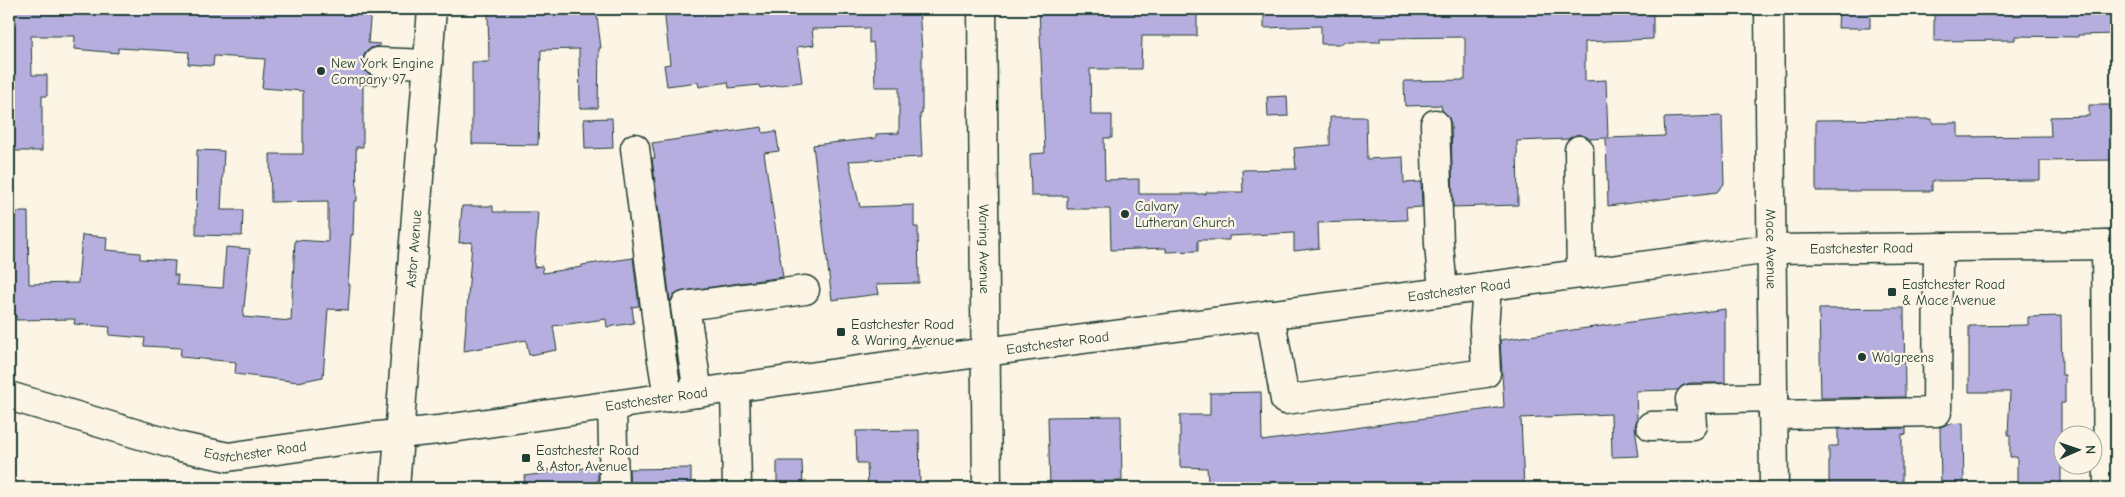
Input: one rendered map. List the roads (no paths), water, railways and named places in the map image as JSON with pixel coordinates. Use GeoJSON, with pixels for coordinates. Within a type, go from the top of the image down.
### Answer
{"type":"FeatureCollection","features":[{"type":"Feature","properties":{"kind":"main road","name":"Astor Avenue"},"geometry":{"type":"LineString","coordinates":[[395,488],[432,9]]}},
{"type":"Feature","properties":{"kind":"main road","name":"Waring Avenue"},"geometry":{"type":"LineString","coordinates":[[982,9],[987,488]]}},
{"type":"Feature","properties":{"kind":"main road","name":"Mace Avenue"},"geometry":{"type":"LineString","coordinates":[[1769,9],[1774,488]]}},
{"type":"Feature","properties":{"kind":"main road"},"geometry":{"type":"LineString","coordinates":[[378,62],[428,64]]}},
{"type":"Feature","properties":{"kind":"main road"},"geometry":{"type":"LineString","coordinates":[[1435,124],[1439,244],[1443,292]]}},
{"type":"Feature","properties":{"kind":"main road"},"geometry":{"type":"LineString","coordinates":[[635,148],[668,397]]}},
{"type":"Feature","properties":{"kind":"main road"},"geometry":{"type":"LineString","coordinates":[[1579,150],[1581,274]]}},
{"type":"Feature","properties":{"kind":"main road"},"geometry":{"type":"LineString","coordinates":[[2108,488],[2111,245]]}},
{"type":"Feature","properties":{"kind":"main road","name":"Eastchester Road"},"geometry":{"type":"LineString","coordinates":[[9,396],[181,446],[228,457],[368,436],[399,435],[985,352],[1771,249],[2111,245]]}},
{"type":"Feature","properties":{"kind":"main road"},"geometry":{"type":"LineString","coordinates":[[1651,426],[1692,425],[1690,399],[1773,406],[1937,412],[1938,247]]}},
{"type":"Feature","properties":{"kind":"main road"},"geometry":{"type":"LineString","coordinates":[[1270,314],[1285,400],[1486,373],[1484,328],[1488,286]]}},
{"type":"Feature","properties":{"kind":"main road"},"geometry":{"type":"LineString","coordinates":[[698,393],[685,306],[805,290]]}},
{"type":"Feature","properties":{"kind":"main road"},"geometry":{"type":"LineString","coordinates":[[735,387],[737,488]]}},
{"type":"Feature","properties":{"kind":"main road"},"geometry":{"type":"LineString","coordinates":[[612,405],[614,488]]}},
{"type":"Feature","properties":{"kind":"place","name":"New York Engine Company 97"},"geometry":{"type":"Point","coordinates":[321,71]}},
{"type":"Feature","properties":{"kind":"place","name":"Calvary Lutheran Church"},"geometry":{"type":"Point","coordinates":[1125,214]}},
{"type":"Feature","properties":{"kind":"place","name":"Eastchester Road & Mace Avenue"},"geometry":{"type":"Point","coordinates":[1892,292]}},
{"type":"Feature","properties":{"kind":"place","name":"Eastchester Road & Waring Avenue"},"geometry":{"type":"Point","coordinates":[841,332]}},
{"type":"Feature","properties":{"kind":"place","name":"Walgreens"},"geometry":{"type":"Point","coordinates":[1862,357]}},
{"type":"Feature","properties":{"kind":"place","name":"Eastchester Road & Astor Avenue"},"geometry":{"type":"Point","coordinates":[526,458]}}]}
